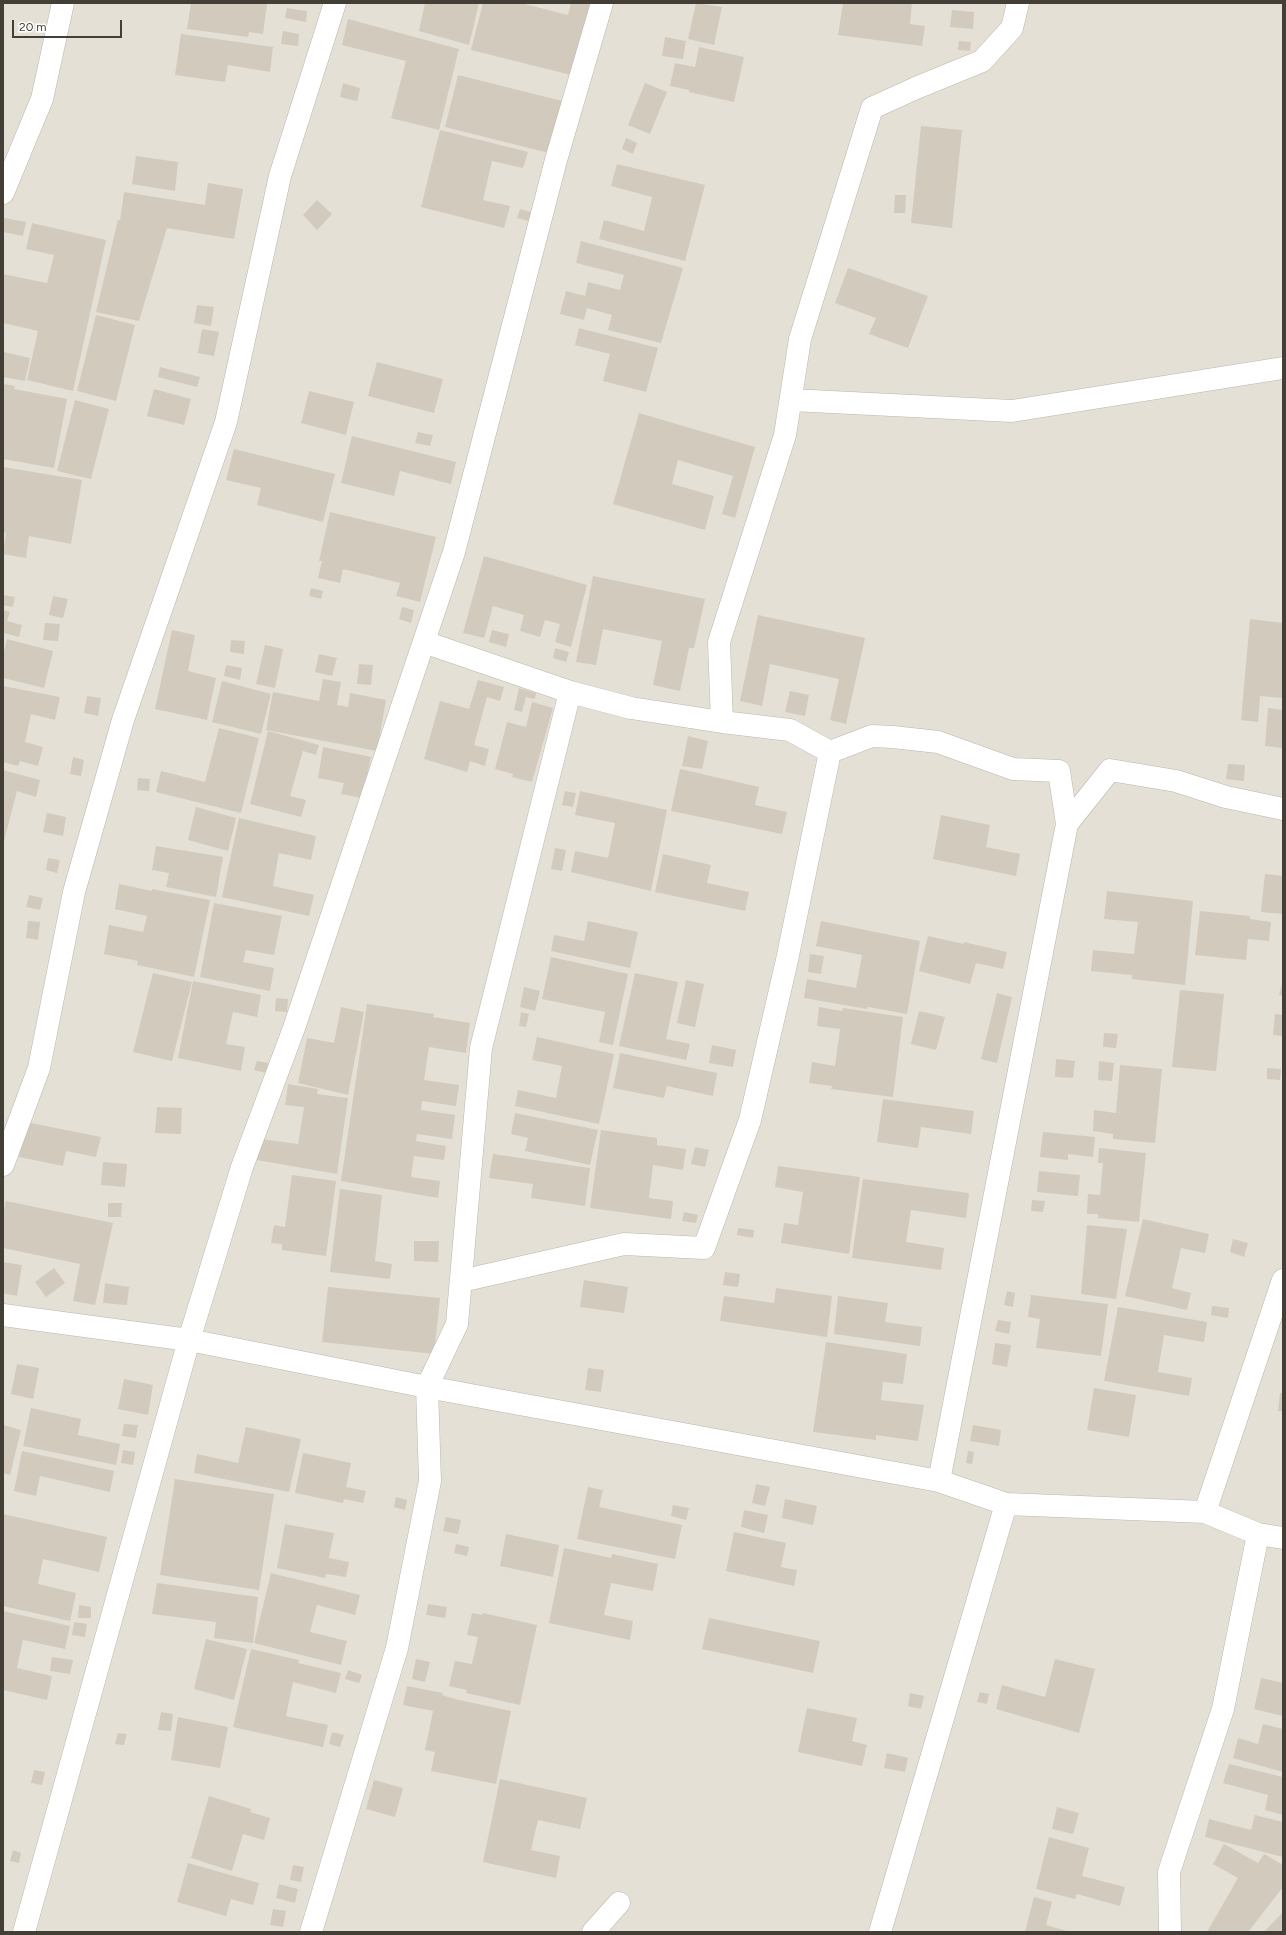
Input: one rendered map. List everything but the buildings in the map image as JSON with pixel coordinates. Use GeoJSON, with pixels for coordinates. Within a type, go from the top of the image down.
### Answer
{"type":"FeatureCollection","features":[{"type":"Feature","properties":{"kind":"street"},"geometry":{"type":"LineString","coordinates":[[3,192],[42,99],[63,3]]}},
{"type":"Feature","properties":{"kind":"street"},"geometry":{"type":"LineString","coordinates":[[3,1165],[39,1068],[74,892],[123,720],[226,422],[280,176],[335,3]]}},
{"type":"Feature","properties":{"kind":"street"},"geometry":{"type":"LineString","coordinates":[[24,1932],[189,1340],[242,1167],[294,1028],[454,552],[556,160],[602,3]]}},
{"type":"Feature","properties":{"kind":"street"},"geometry":{"type":"LineString","coordinates":[[722,722],[719,642],[786,435],[800,338],[872,108],[982,61],[1012,28],[1018,3]]}},
{"type":"Feature","properties":{"kind":"street"},"geometry":{"type":"LineString","coordinates":[[791,400],[1012,411],[1283,368]]}},
{"type":"Feature","properties":{"kind":"street"},"geometry":{"type":"LineString","coordinates":[[424,642],[570,692],[631,708],[722,722],[790,730],[830,752],[872,736],[892,737],[938,742],[1013,769],[1059,771],[1067,824],[939,1481]]}},
{"type":"Feature","properties":{"kind":"street"},"geometry":{"type":"LineString","coordinates":[[311,1932],[397,1648],[430,1481],[427,1388],[457,1324],[481,1048],[570,692]]}},
{"type":"Feature","properties":{"kind":"street"},"geometry":{"type":"LineString","coordinates":[[461,1281],[624,1244],[704,1248],[750,1120],[787,960],[830,752]]}},
{"type":"Feature","properties":{"kind":"street"},"geometry":{"type":"LineString","coordinates":[[1067,824],[1110,770],[1176,781],[1226,797],[1283,808]]}},
{"type":"Feature","properties":{"kind":"street"},"geometry":{"type":"LineString","coordinates":[[1205,1512],[1283,1280]]}},
{"type":"Feature","properties":{"kind":"street"},"geometry":{"type":"LineString","coordinates":[[3,1314],[189,1340],[427,1388],[939,1481],[1006,1504],[1205,1512],[1258,1534],[1283,1538]]}},
{"type":"Feature","properties":{"kind":"street"},"geometry":{"type":"LineString","coordinates":[[880,1932],[1006,1504]]}},
{"type":"Feature","properties":{"kind":"street"},"geometry":{"type":"LineString","coordinates":[[1170,1932],[1169,1872],[1223,1709],[1258,1534]]}},
{"type":"Feature","properties":{"kind":"street"},"geometry":{"type":"LineString","coordinates":[[593,1932],[619,1903]]}},
{"type":"Feature","properties":{"kind":"shaded area"},"geometry":{"type":"Polygon","coordinates":[[[3,3],[1283,3],[1283,1932],[3,1932],[3,3]]]}}]}
